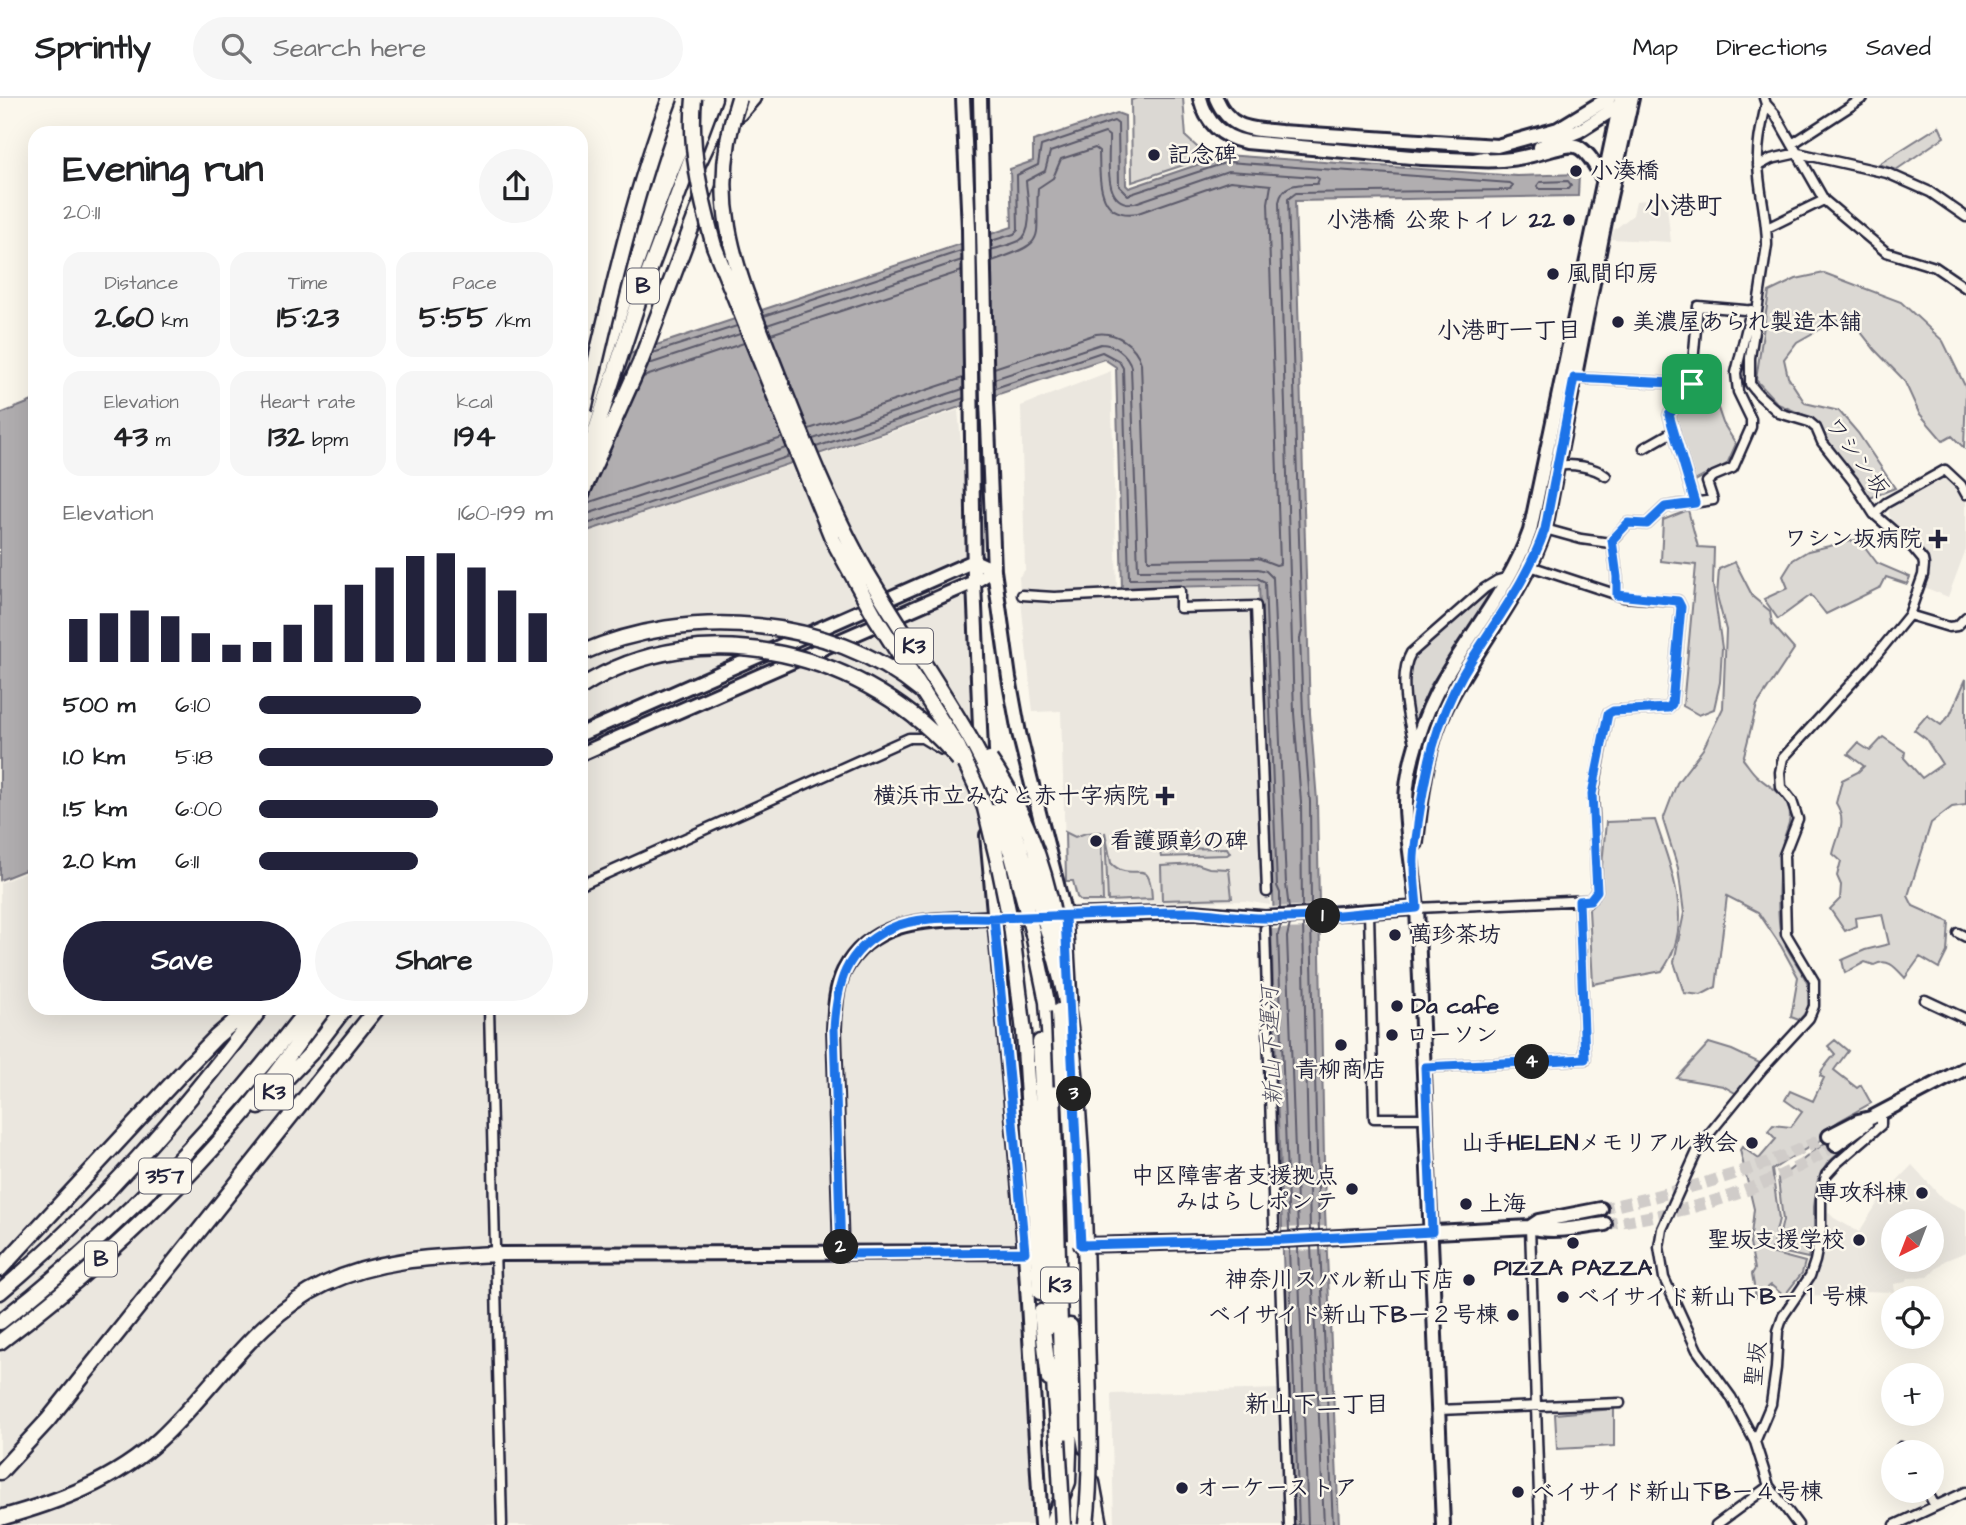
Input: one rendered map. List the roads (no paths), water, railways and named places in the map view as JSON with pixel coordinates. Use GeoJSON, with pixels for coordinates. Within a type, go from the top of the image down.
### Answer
{"type":"FeatureCollection","features":[{"type":"Feature","properties":{"kind":"highway","name":"B"},"geometry":{"type":"LineString","coordinates":[[588,387],[615,276],[670,98]]}},
{"type":"Feature","properties":{"kind":"highway"},"geometry":{"type":"LineString","coordinates":[[588,393],[656,174],[686,98]]}},
{"type":"Feature","properties":{"kind":"highway","name":"B"},"geometry":{"type":"LineString","coordinates":[[588,395],[655,202],[695,98]]}},
{"type":"Feature","properties":{"kind":"highway"},"geometry":{"type":"LineString","coordinates":[[628,268],[668,158],[695,98]]}},
{"type":"Feature","properties":{"kind":"highway","name":"K3"},"geometry":{"type":"LineString","coordinates":[[695,98],[693,128],[696,169],[704,210],[715,246],[812,491],[848,570],[958,747],[985,808],[995,844],[1011,925],[1024,1032],[1043,1342],[1058,1439]]}},
{"type":"Feature","properties":{"kind":"highway"},"geometry":{"type":"LineString","coordinates":[[588,409],[658,204],[703,98]]}},
{"type":"Feature","properties":{"kind":"highway","name":"B"},"geometry":{"type":"LineString","coordinates":[[588,455],[647,274],[714,98]]}},
{"type":"Feature","properties":{"kind":"highway","name":"K3"},"geometry":{"type":"LineString","coordinates":[[739,98],[728,136],[723,167],[724,203],[729,239],[745,293],[842,528],[970,737],[993,784],[1019,845],[1040,907],[1065,997],[1075,1065],[1084,1203],[1089,1468],[1084,1525]]}},
{"type":"Feature","properties":{"kind":"highway","name":"B"},"geometry":{"type":"LineString","coordinates":[[588,479],[640,363],[712,173],[747,98]]}},
{"type":"Feature","properties":{"kind":"highway"},"geometry":{"type":"LineString","coordinates":[[739,114],[753,98]]}},
{"type":"Feature","properties":{"kind":"highway","name":"K3"},"geometry":{"type":"LineString","coordinates":[[588,651],[652,630],[731,624],[796,633],[851,651],[916,687],[956,722],[990,761],[1023,816],[1032,836],[1049,895],[1061,962],[1069,1058],[1084,1525]]}},
{"type":"Feature","properties":{"kind":"highway","name":"K3"},"geometry":{"type":"LineString","coordinates":[[588,683],[641,659],[703,648],[750,649],[792,656],[836,670],[859,681],[916,718],[951,752],[974,780],[1005,837],[1033,933],[1047,1002],[1053,1087],[1061,1360],[1070,1422],[1068,1482],[1051,1525]]}},
{"type":"Feature","properties":{"kind":"highway","name":"K3"},"geometry":{"type":"LineString","coordinates":[[1049,895],[1058,982],[1071,1361],[1100,1525]]}},
{"type":"Feature","properties":{"kind":"highway","name":"K3"},"geometry":{"type":"LineString","coordinates":[[1033,933],[1063,1525]]}},
{"type":"Feature","properties":{"kind":"highway"},"geometry":{"type":"LineString","coordinates":[[0,1269],[207,1046],[242,1015]]}},
{"type":"Feature","properties":{"kind":"highway"},"geometry":{"type":"LineString","coordinates":[[0,1293],[59,1240],[123,1175],[216,1068],[256,1015]]}},
{"type":"Feature","properties":{"kind":"highway","name":"B"},"geometry":{"type":"LineString","coordinates":[[0,1321],[73,1258],[165,1171],[243,1084],[297,1015]]}},
{"type":"Feature","properties":{"kind":"highway","name":"357"},"geometry":{"type":"LineString","coordinates":[[0,1313],[100,1229],[165,1166],[297,1015]]}},
{"type":"Feature","properties":{"kind":"highway","name":"B"},"geometry":{"type":"LineString","coordinates":[[0,1342],[73,1284],[195,1168],[248,1108],[319,1015]]}},
{"type":"Feature","properties":{"kind":"highway","name":"K3"},"geometry":{"type":"LineString","coordinates":[[195,1168],[282,1085],[340,1015]]}},
{"type":"Feature","properties":{"kind":"highway"},"geometry":{"type":"LineString","coordinates":[[0,1472],[48,1420],[372,1015]]}},
{"type":"Feature","properties":{"kind":"highway"},"geometry":{"type":"LineString","coordinates":[[0,1518],[78,1493],[121,1469],[159,1440],[253,1337],[285,1309],[323,1285],[345,1275],[391,1262],[440,1256],[497,1254]]}},
{"type":"Feature","properties":{"kind":"street"},"geometry":{"type":"LineString","coordinates":[[963,98],[969,229],[974,582],[981,764],[1025,1252],[1041,1525]]}},
{"type":"Feature","properties":{"kind":"street"},"geometry":{"type":"LineString","coordinates":[[980,98],[994,570],[1019,733],[1065,916],[1081,1245],[1100,1525]]}},
{"type":"Feature","properties":{"kind":"street"},"geometry":{"type":"LineString","coordinates":[[1200,98],[1206,117],[1212,125],[1230,138],[1246,142],[1422,158],[1503,162],[1529,158],[1569,145],[1579,147],[1591,159],[1603,179]]}},
{"type":"Feature","properties":{"kind":"street"},"geometry":{"type":"LineString","coordinates":[[1216,98],[1226,117],[1247,128],[1489,146],[1516,142],[1559,129],[1616,101],[1631,98],[1545,529],[1530,566],[1463,675],[1432,741],[1424,777],[1413,863]]}},
{"type":"Feature","properties":{"kind":"street"},"geometry":{"type":"LineString","coordinates":[[1793,144],[1863,98]]}},
{"type":"Feature","properties":{"kind":"street"},"geometry":{"type":"LineString","coordinates":[[1474,160],[1552,144],[1579,131],[1616,101]]}},
{"type":"Feature","properties":{"kind":"street"},"geometry":{"type":"LineString","coordinates":[[1443,1525],[1417,908],[1406,806],[1416,749],[1442,682],[1510,576],[1530,531],[1603,179],[1616,101]]}},
{"type":"Feature","properties":{"kind":"street"},"geometry":{"type":"LineString","coordinates":[[1765,101],[1824,200],[1886,252],[1935,267],[1966,288]]}},
{"type":"Feature","properties":{"kind":"street"},"geometry":{"type":"LineString","coordinates":[[1545,529],[1581,540],[1610,543],[1628,523],[1647,524],[1665,507],[1713,500],[1707,482],[1714,475],[1733,468],[1751,427],[1751,419],[1738,392],[1735,373],[1754,311],[1767,228],[1758,166],[1758,142],[1765,101]]}},
{"type":"Feature","properties":{"kind":"street"},"geometry":{"type":"LineString","coordinates":[[1758,166],[1777,157],[1798,153],[1887,173],[1930,192],[1966,217]]}},
{"type":"Feature","properties":{"kind":"street"},"geometry":{"type":"LineString","coordinates":[[1767,228],[1824,200]]}},
{"type":"Feature","properties":{"kind":"street"},"geometry":{"type":"LineString","coordinates":[[1695,503],[1669,415],[1692,384],[1698,306],[1754,311]]}},
{"type":"Feature","properties":{"kind":"street","name":"ワシン坂"},"geometry":{"type":"LineString","coordinates":[[1754,311],[1750,384],[1779,414],[1809,422],[1816,428],[1822,442],[1853,481],[1874,514],[1923,560],[1923,575],[1909,615],[1786,753],[1780,767],[1781,786],[1796,810],[1798,819],[1784,855],[1786,934],[1814,981],[1814,1006],[1809,1018],[1700,1144],[1659,1239],[1659,1258],[1664,1278],[1698,1350],[1731,1397],[1755,1442],[1769,1486],[1798,1525]]}},
{"type":"Feature","properties":{"kind":"street"},"geometry":{"type":"LineString","coordinates":[[1574,378],[1692,384]]}},
{"type":"Feature","properties":{"kind":"street"},"geometry":{"type":"LineString","coordinates":[[1644,448],[1674,431]]}},
{"type":"Feature","properties":{"kind":"street"},"geometry":{"type":"LineString","coordinates":[[1557,466],[1564,464],[1600,471],[1606,476]]}},
{"type":"Feature","properties":{"kind":"street"},"geometry":{"type":"LineString","coordinates":[[1874,514],[1886,503],[1945,470],[1961,485],[1966,494]]}},
{"type":"Feature","properties":{"kind":"street"},"geometry":{"type":"LineString","coordinates":[[1612,540],[1617,595]]}},
{"type":"Feature","properties":{"kind":"street"},"geometry":{"type":"LineString","coordinates":[[588,731],[974,561],[994,570]]}},
{"type":"Feature","properties":{"kind":"street"},"geometry":{"type":"LineString","coordinates":[[841,1254],[834,1029],[836,996],[845,971],[860,949],[875,937],[899,925],[925,920],[1192,912],[1268,924],[1319,916],[1417,908],[1590,900],[1597,891],[1592,794],[1608,714],[1613,711],[1668,708],[1672,704],[1681,607],[1678,601],[1617,595],[1518,561]]}},
{"type":"Feature","properties":{"kind":"street"},"geometry":{"type":"LineString","coordinates":[[588,751],[974,582],[994,570]]}},
{"type":"Feature","properties":{"kind":"street"},"geometry":{"type":"LineString","coordinates":[[1416,749],[1408,720],[1404,669],[1406,660],[1485,588],[1510,576]]}},
{"type":"Feature","properties":{"kind":"street"},"geometry":{"type":"LineString","coordinates":[[1021,595],[1054,597],[1180,591],[1180,608],[1256,606],[1267,892]]}},
{"type":"Feature","properties":{"kind":"street"},"geometry":{"type":"LineString","coordinates":[[1909,615],[1949,626],[1957,626],[1966,617]]}},
{"type":"Feature","properties":{"kind":"street"},"geometry":{"type":"LineString","coordinates":[[588,882],[909,738],[926,740],[960,762],[981,764]]}},
{"type":"Feature","properties":{"kind":"street"},"geometry":{"type":"LineString","coordinates":[[1425,1067],[1585,1059],[1579,901]]}},
{"type":"Feature","properties":{"kind":"street"},"geometry":{"type":"LineString","coordinates":[[1369,912],[1374,1118],[1427,1118]]}},
{"type":"Feature","properties":{"kind":"street"},"geometry":{"type":"LineString","coordinates":[[1268,924],[1274,1227]]}},
{"type":"Feature","properties":{"kind":"street"},"geometry":{"type":"LineString","coordinates":[[1925,1000],[1966,1018]]}},
{"type":"Feature","properties":{"kind":"street"},"geometry":{"type":"LineString","coordinates":[[489,1015],[502,1525]]}},
{"type":"Feature","properties":{"kind":"street"},"geometry":{"type":"LineString","coordinates":[[1833,1141],[1858,1121],[1876,1115],[1966,1068]]}},
{"type":"Feature","properties":{"kind":"street","name":"聖坂"},"geometry":{"type":"LineString","coordinates":[[1755,1442],[1775,1385],[1778,1331],[1783,1316],[1810,1276],[1815,1261],[1826,1175],[1881,1125],[1876,1115]]}},
{"type":"Feature","properties":{"kind":"street"},"geometry":{"type":"LineString","coordinates":[[1530,1227],[1539,1221],[1601,1209]]}},
{"type":"Feature","properties":{"kind":"street"},"geometry":{"type":"LineString","coordinates":[[1081,1245],[1283,1240],[1530,1227],[1542,1230],[1605,1224]]}},
{"type":"Feature","properties":{"kind":"street"},"geometry":{"type":"LineString","coordinates":[[1530,1227],[1540,1525]]}},
{"type":"Feature","properties":{"kind":"street"},"geometry":{"type":"LineString","coordinates":[[497,1254],[1025,1252]]}},
{"type":"Feature","properties":{"kind":"street"},"geometry":{"type":"LineString","coordinates":[[1280,1276],[1289,1525]]}},
{"type":"Feature","properties":{"kind":"street"},"geometry":{"type":"LineString","coordinates":[[1438,1410],[1620,1403]]}},
{"type":"Feature","properties":{"kind":"street"},"geometry":{"type":"LineString","coordinates":[[1716,1525],[1769,1486]]}},
{"type":"Feature","properties":{"kind":"street"},"geometry":{"type":"LineString","coordinates":[[1895,1525],[1966,1492]]}},
{"type":"Feature","properties":{"kind":"water"},"geometry":{"type":"Polygon","coordinates":[[[1117,113],[1125,116],[1126,185],[1129,188],[1226,155],[1517,176],[1579,174],[1578,196],[1295,201],[1310,713],[1317,801],[1325,1210],[1339,1525],[1293,1525],[1271,928],[1274,928],[1273,893],[1270,892],[1259,585],[1122,588],[1116,367],[1104,359],[588,531],[588,368],[1012,227],[1010,169],[1033,161],[1033,141],[1117,113]]]}},
{"type":"Feature","properties":{"kind":"water"},"geometry":{"type":"Polygon","coordinates":[[[28,403],[28,869],[0,880],[0,414],[28,403]]]}},
{"type":"Feature","properties":{"kind":"tunnel"},"geometry":{"type":"LineString","coordinates":[[1601,1209],[1746,1170],[1829,1136]]}},
{"type":"Feature","properties":{"kind":"tunnel"},"geometry":{"type":"LineString","coordinates":[[1605,1224],[1667,1213],[1725,1198],[1781,1175],[1836,1145]]}},
{"type":"Feature","properties":{"kind":"place","name":"記念碑"},"geometry":{"type":"Point","coordinates":[1154,155]}},
{"type":"Feature","properties":{"kind":"place","name":"小湊橋"},"geometry":{"type":"Point","coordinates":[1576,171]}},
{"type":"Feature","properties":{"kind":"place","name":"小港橋 公衆トイレ 22"},"geometry":{"type":"Point","coordinates":[1569,220]}},
{"type":"Feature","properties":{"kind":"place","name":"風間印房"},"geometry":{"type":"Point","coordinates":[1553,274]}},
{"type":"Feature","properties":{"kind":"place","name":"美濃屋あられ製造本舗"},"geometry":{"type":"Point","coordinates":[1618,322]}},
{"type":"Feature","properties":{"kind":"place","name":"ワシン坂病院"},"geometry":{"type":"Point","coordinates":[1938,539]}},
{"type":"Feature","properties":{"kind":"place","name":"横浜市立みなと赤十字病院"},"geometry":{"type":"Point","coordinates":[1165,796]}},
{"type":"Feature","properties":{"kind":"place","name":"看護顕彰の碑"},"geometry":{"type":"Point","coordinates":[1096,841]}},
{"type":"Feature","properties":{"kind":"place","name":"萬珍茶坊"},"geometry":{"type":"Point","coordinates":[1395,935]}},
{"type":"Feature","properties":{"kind":"place","name":"Da cafe"},"geometry":{"type":"Point","coordinates":[1397,1006]}},
{"type":"Feature","properties":{"kind":"place","name":"ローソン"},"geometry":{"type":"Point","coordinates":[1392,1035]}},
{"type":"Feature","properties":{"kind":"place","name":"青柳商店"},"geometry":{"type":"Point","coordinates":[1341,1045]}},
{"type":"Feature","properties":{"kind":"place","name":"山手HELENメモリアル教会"},"geometry":{"type":"Point","coordinates":[1752,1143]}},
{"type":"Feature","properties":{"kind":"place","name":"中区障害者支援拠点 みはらしポンテ"},"geometry":{"type":"Point","coordinates":[1352,1189]}},
{"type":"Feature","properties":{"kind":"place","name":"専攻科棟"},"geometry":{"type":"Point","coordinates":[1922,1193]}},
{"type":"Feature","properties":{"kind":"place","name":"上海"},"geometry":{"type":"Point","coordinates":[1466,1204]}},
{"type":"Feature","properties":{"kind":"place","name":"聖坂支援学校"},"geometry":{"type":"Point","coordinates":[1859,1240]}},
{"type":"Feature","properties":{"kind":"place","name":"PIZZA PAZZA"},"geometry":{"type":"Point","coordinates":[1573,1243]}},
{"type":"Feature","properties":{"kind":"place","name":"神奈川スバル新山下店"},"geometry":{"type":"Point","coordinates":[1469,1280]}},
{"type":"Feature","properties":{"kind":"place","name":"ベイサイド新山下Bー１号棟"},"geometry":{"type":"Point","coordinates":[1563,1297]}},
{"type":"Feature","properties":{"kind":"place","name":"ベイサイド新山下Bー２号棟"},"geometry":{"type":"Point","coordinates":[1513,1315]}},
{"type":"Feature","properties":{"kind":"place","name":"オーケーストア"},"geometry":{"type":"Point","coordinates":[1182,1488]}},
{"type":"Feature","properties":{"kind":"place","name":"ベイサイド新山下Bー４号棟"},"geometry":{"type":"Point","coordinates":[1518,1492]}},
{"type":"Feature","properties":{"kind":"district","name":"小港町"},"geometry":{"type":"Point","coordinates":[1683,206]}},
{"type":"Feature","properties":{"kind":"district","name":"小港町一丁目"},"geometry":{"type":"Point","coordinates":[1509,331]}},
{"type":"Feature","properties":{"kind":"district","name":"新山下二丁目"},"geometry":{"type":"Point","coordinates":[1317,1405]}},
{"type":"Feature","properties":{"kind":"water label","name":"新山下運河"},"geometry":{"type":"Point","coordinates":[1272,1046]}}]}
